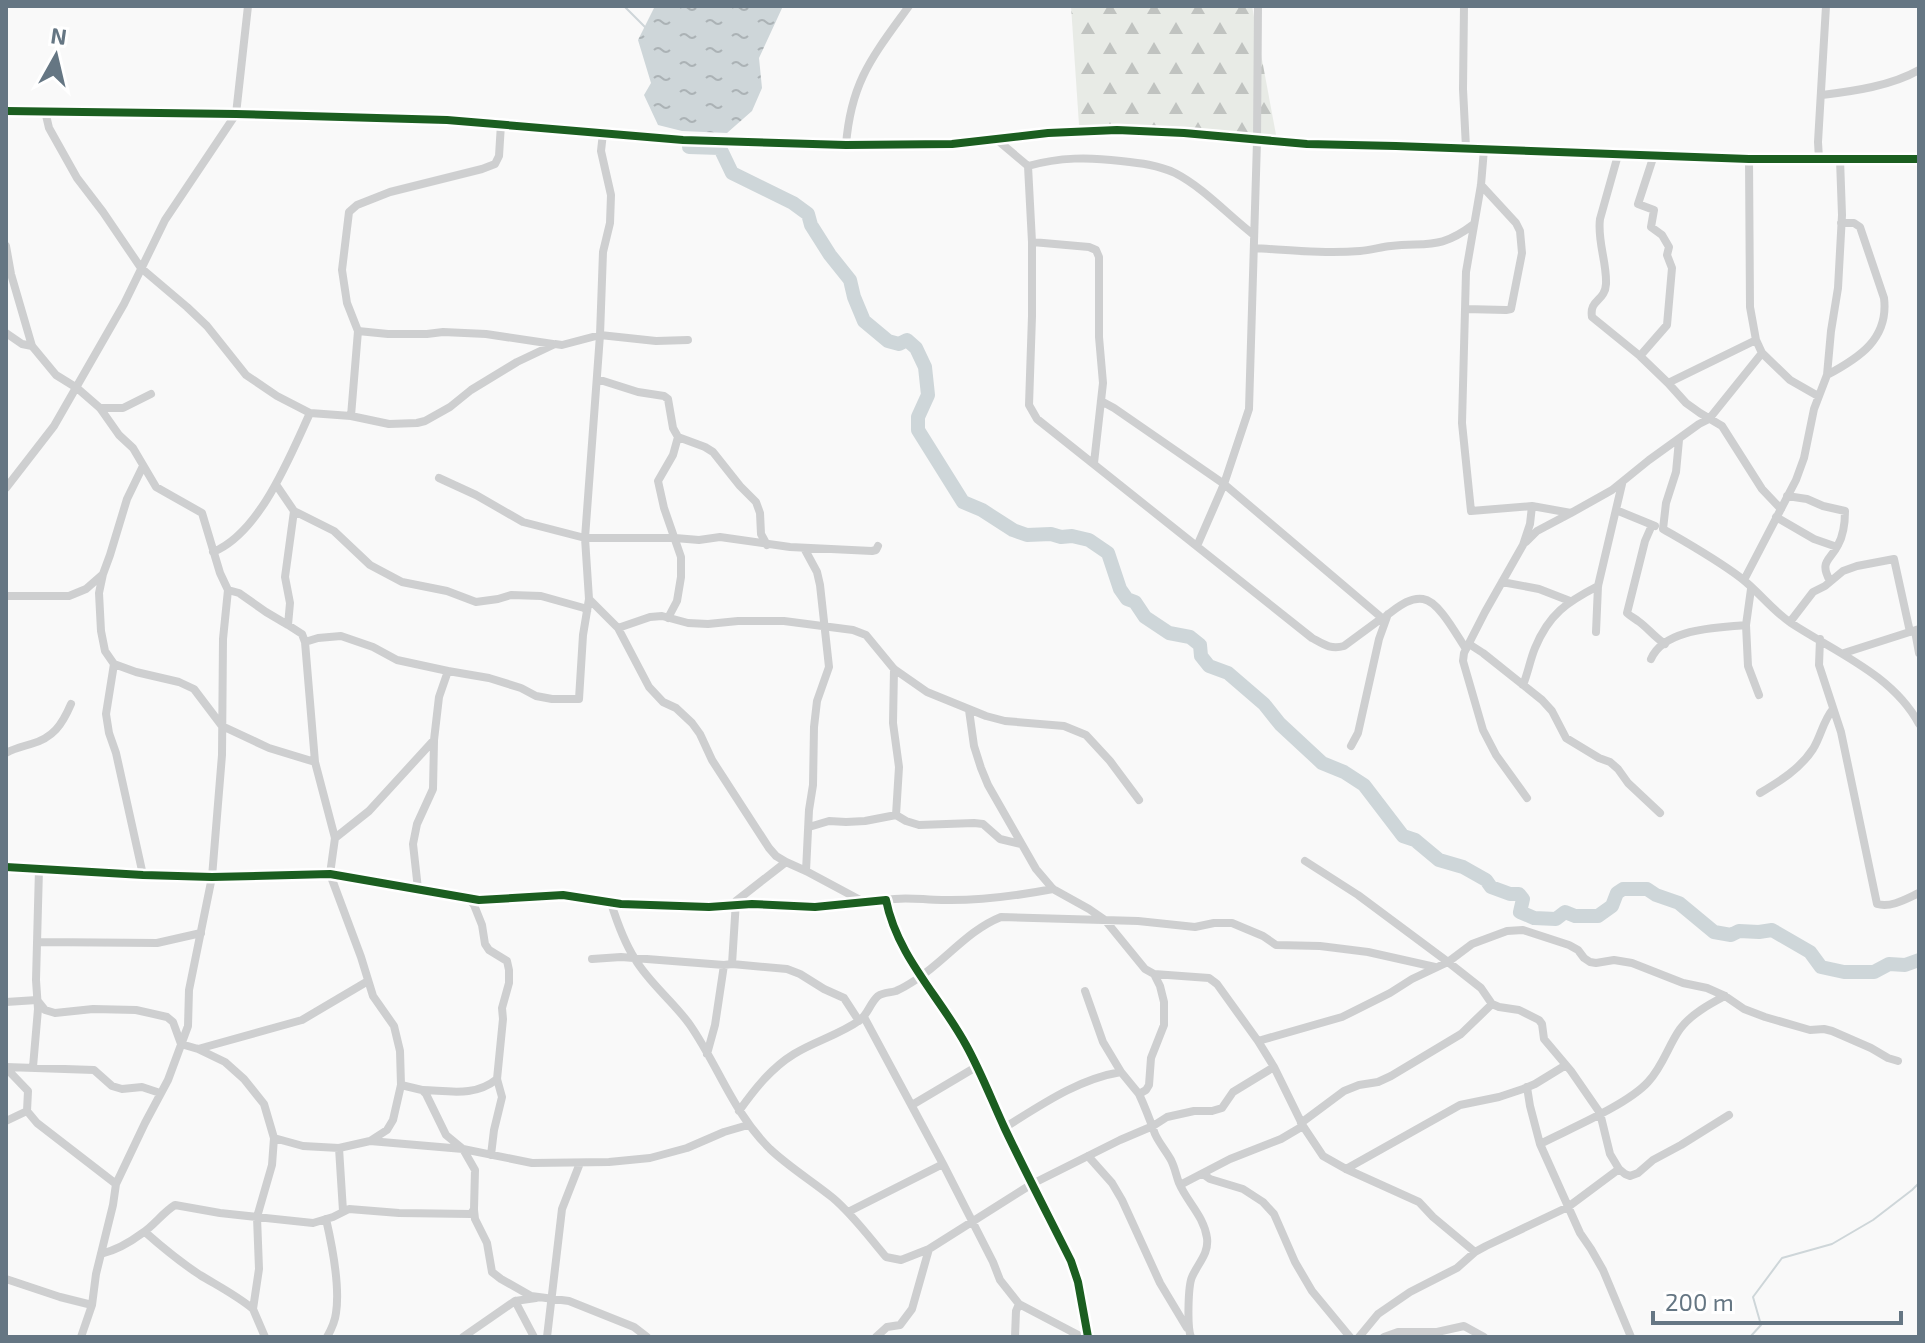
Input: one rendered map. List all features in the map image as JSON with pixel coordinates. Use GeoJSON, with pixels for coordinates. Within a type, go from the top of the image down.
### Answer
{"type":"FeatureCollection","features":[{"type":"Feature","properties":{"kind":"street"},"geometry":{"type":"LineString","coordinates":[[6,488],[54,426],[124,304],[165,220],[236,114],[248,6]]}},
{"type":"Feature","properties":{"kind":"street"},"geometry":{"type":"LineString","coordinates":[[846,145],[849,117],[858,85],[878,48],[909,6]]}},
{"type":"Feature","properties":{"kind":"street"},"geometry":{"type":"LineString","coordinates":[[1197,546],[1224,484],[1249,409],[1258,6]]}},
{"type":"Feature","properties":{"kind":"street"},"geometry":{"type":"LineString","coordinates":[[1464,6],[1466,148]]}},
{"type":"Feature","properties":{"kind":"street"},"geometry":{"type":"LineString","coordinates":[[1819,159],[1826,6]]}},
{"type":"Feature","properties":{"kind":"street"},"geometry":{"type":"LineString","coordinates":[[1822,95],[1874,85],[1919,70]]}},
{"type":"Feature","properties":{"kind":"street"},"geometry":{"type":"LineString","coordinates":[[6,111],[447,120],[683,140],[846,145],[939,145],[1048,133],[1117,130],[1307,144],[1749,159],[1919,159]]}},
{"type":"Feature","properties":{"kind":"street"},"geometry":{"type":"LineString","coordinates":[[45,111],[49,128],[77,178],[141,268],[207,326],[246,375],[310,413],[351,416],[389,424],[425,421],[517,362],[555,344]]}},
{"type":"Feature","properties":{"kind":"street"},"geometry":{"type":"LineString","coordinates":[[351,416],[358,331],[347,303],[342,270],[349,212],[357,205],[390,192],[495,164],[499,156],[501,124]]}},
{"type":"Feature","properties":{"kind":"street"},"geometry":{"type":"LineString","coordinates":[[305,642],[341,636],[373,647],[397,660],[489,678],[536,696],[579,699],[589,599],[585,538],[603,252],[610,223],[611,195],[601,151],[603,133]]}},
{"type":"Feature","properties":{"kind":"street"},"geometry":{"type":"LineString","coordinates":[[996,139],[1028,166],[1032,242],[1029,405],[1037,419],[1312,638],[1330,648],[1344,646],[1406,602],[1423,599],[1431,602],[1467,646],[1483,653],[1542,700],[1552,711],[1566,738],[1610,762],[1660,813]]}},
{"type":"Feature","properties":{"kind":"street"},"geometry":{"type":"LineString","coordinates":[[1484,149],[1466,272],[1462,423],[1471,511],[1532,506],[1571,513]]}},
{"type":"Feature","properties":{"kind":"street"},"geometry":{"type":"LineString","coordinates":[[1618,155],[1599,229],[1606,285],[1603,296],[1593,304],[1592,317],[1640,356],[1686,403],[1726,431],[1778,513],[1814,539],[1837,547]]}},
{"type":"Feature","properties":{"kind":"street"},"geometry":{"type":"LineString","coordinates":[[1640,356],[1665,329],[1670,309],[1672,268],[1667,255],[1669,247],[1662,235],[1651,227],[1654,210],[1638,204],[1654,155]]}},
{"type":"Feature","properties":{"kind":"street"},"geometry":{"type":"LineString","coordinates":[[1028,166],[1049,160],[1091,158],[1164,168],[1191,183],[1254,235]]}},
{"type":"Feature","properties":{"kind":"street"},"geometry":{"type":"LineString","coordinates":[[1749,159],[1750,307],[1756,340],[1762,353],[1790,380],[1818,396]]}},
{"type":"Feature","properties":{"kind":"street"},"geometry":{"type":"LineString","coordinates":[[1744,580],[1796,480],[1818,396],[1827,375],[1838,288],[1840,159]]}},
{"type":"Feature","properties":{"kind":"street"},"geometry":{"type":"LineString","coordinates":[[1465,309],[1511,309],[1522,253],[1516,223],[1481,185]]}},
{"type":"Feature","properties":{"kind":"street"},"geometry":{"type":"LineString","coordinates":[[1827,375],[1849,364],[1866,350],[1878,332],[1885,309],[1860,227],[1854,223],[1841,223]]}},
{"type":"Feature","properties":{"kind":"street"},"geometry":{"type":"LineString","coordinates":[[1254,248],[1357,251],[1435,244],[1474,224]]}},
{"type":"Feature","properties":{"kind":"street"},"geometry":{"type":"LineString","coordinates":[[1032,242],[1089,247],[1096,250],[1099,257],[1099,337],[1103,383],[1094,463]]}},
{"type":"Feature","properties":{"kind":"street"},"geometry":{"type":"LineString","coordinates":[[6,246],[32,346],[56,375],[100,408],[119,435],[133,448],[156,487],[202,513],[228,590],[223,639],[222,755],[212,877],[189,990],[188,1026],[168,1080],[116,1184],[92,1305],[81,1337]]}},
{"type":"Feature","properties":{"kind":"street"},"geometry":{"type":"LineString","coordinates":[[358,331],[486,334],[562,345],[600,335],[656,341],[688,340]]}},
{"type":"Feature","properties":{"kind":"street"},"geometry":{"type":"LineString","coordinates":[[6,333],[22,344],[32,346]]}},
{"type":"Feature","properties":{"kind":"street"},"geometry":{"type":"LineString","coordinates":[[1668,383],[1756,340]]}},
{"type":"Feature","properties":{"kind":"street"},"geometry":{"type":"LineString","coordinates":[[1523,545],[1537,531],[1622,483],[1649,460],[1709,419],[1762,353]]}},
{"type":"Feature","properties":{"kind":"street"},"geometry":{"type":"LineString","coordinates":[[597,379],[668,399],[673,428],[678,437],[713,452],[756,502],[761,534],[767,545]]}},
{"type":"Feature","properties":{"kind":"street"},"geometry":{"type":"LineString","coordinates":[[100,408],[123,408],[151,394]]}},
{"type":"Feature","properties":{"kind":"street"},"geometry":{"type":"LineString","coordinates":[[1101,401],[1224,484],[1385,616]]}},
{"type":"Feature","properties":{"kind":"street"},"geometry":{"type":"LineString","coordinates":[[213,552],[225,548],[242,533],[277,486],[310,413]]}},
{"type":"Feature","properties":{"kind":"street"},"geometry":{"type":"LineString","coordinates":[[668,618],[677,601],[681,557],[658,481],[673,455],[678,437]]}},
{"type":"Feature","properties":{"kind":"street"},"geometry":{"type":"LineString","coordinates":[[1663,529],[1666,503],[1676,472],[1679,440]]}},
{"type":"Feature","properties":{"kind":"street"},"geometry":{"type":"LineString","coordinates":[[143,466],[127,499],[99,593],[105,651],[114,664],[122,668],[179,682],[194,689],[222,726],[269,748],[315,762]]}},
{"type":"Feature","properties":{"kind":"street"},"geometry":{"type":"LineString","coordinates":[[439,478],[523,522],[585,538],[732,538],[767,545],[872,551],[878,546]]}},
{"type":"Feature","properties":{"kind":"street"},"geometry":{"type":"LineString","coordinates":[[1596,632],[1598,586],[1622,483]]}},
{"type":"Feature","properties":{"kind":"street"},"geometry":{"type":"LineString","coordinates":[[277,486],[294,511],[334,531],[370,565],[402,582],[447,591],[476,602],[511,595],[541,596],[587,611]]}},
{"type":"Feature","properties":{"kind":"street"},"geometry":{"type":"LineString","coordinates":[[1787,496],[1845,511],[1841,537],[1826,560],[1826,573],[1830,581]]}},
{"type":"Feature","properties":{"kind":"street"},"geometry":{"type":"LineString","coordinates":[[1527,798],[1496,755],[1483,730],[1463,661],[1467,646],[1523,545],[1532,506]]}},
{"type":"Feature","properties":{"kind":"street"},"geometry":{"type":"LineString","coordinates":[[1616,510],[1663,529],[1744,580],[1790,622],[1844,653],[1903,699],[1919,724]]}},
{"type":"Feature","properties":{"kind":"street"},"geometry":{"type":"LineString","coordinates":[[288,625],[290,603],[285,577],[294,511]]}},
{"type":"Feature","properties":{"kind":"street"},"geometry":{"type":"LineString","coordinates":[[1652,525],[1645,541],[1627,615],[1665,644]]}},
{"type":"Feature","properties":{"kind":"street"},"geometry":{"type":"LineString","coordinates":[[804,548],[817,572],[820,585],[829,667],[817,701],[806,871]]}},
{"type":"Feature","properties":{"kind":"street"},"geometry":{"type":"LineString","coordinates":[[1790,622],[1813,592],[1843,571],[1894,559],[1919,653]]}},
{"type":"Feature","properties":{"kind":"street"},"geometry":{"type":"LineString","coordinates":[[6,596],[69,596],[86,589],[103,574]]}},
{"type":"Feature","properties":{"kind":"street"},"geometry":{"type":"LineString","coordinates":[[1502,582],[1547,591],[1570,601]]}},
{"type":"Feature","properties":{"kind":"street"},"geometry":{"type":"LineString","coordinates":[[1523,685],[1533,652],[1555,615],[1570,601],[1598,586]]}},
{"type":"Feature","properties":{"kind":"street"},"geometry":{"type":"LineString","coordinates":[[1751,589],[1746,625],[1748,666],[1759,695]]}},
{"type":"Feature","properties":{"kind":"street"},"geometry":{"type":"LineString","coordinates":[[228,590],[239,593],[302,634],[305,642],[315,762],[335,838],[330,874],[373,996],[394,1026],[400,1051],[401,1085],[393,1120],[387,1130],[370,1141]]}},
{"type":"Feature","properties":{"kind":"street"},"geometry":{"type":"LineString","coordinates":[[589,599],[618,628],[649,687],[663,702],[676,708],[692,723],[712,760],[776,856],[862,901]]}},
{"type":"Feature","properties":{"kind":"street"},"geometry":{"type":"LineString","coordinates":[[618,628],[662,616],[688,623],[784,621],[853,630],[866,635],[894,669],[927,692],[1005,721],[1064,726],[1086,735],[1139,800]]}},
{"type":"Feature","properties":{"kind":"street"},"geometry":{"type":"LineString","coordinates":[[1351,746],[1358,733],[1385,616]]}},
{"type":"Feature","properties":{"kind":"street"},"geometry":{"type":"LineString","coordinates":[[1651,659],[1654,651],[1684,633],[1746,625]]}},
{"type":"Feature","properties":{"kind":"street"},"geometry":{"type":"LineString","coordinates":[[1844,653],[1915,631]]}},
{"type":"Feature","properties":{"kind":"street"},"geometry":{"type":"LineString","coordinates":[[1820,639],[1819,665],[1841,732],[1877,904],[1889,905],[1919,893]]}},
{"type":"Feature","properties":{"kind":"street"},"geometry":{"type":"LineString","coordinates":[[114,664],[107,724],[143,875]]}},
{"type":"Feature","properties":{"kind":"street"},"geometry":{"type":"LineString","coordinates":[[894,669],[893,723],[899,767],[896,815]]}},
{"type":"Feature","properties":{"kind":"street"},"geometry":{"type":"LineString","coordinates":[[418,889],[413,844],[417,824],[433,789],[439,697],[448,671]]}},
{"type":"Feature","properties":{"kind":"street"},"geometry":{"type":"LineString","coordinates":[[6,753],[51,736],[57,731],[71,704]]}},
{"type":"Feature","properties":{"kind":"street"},"geometry":{"type":"LineString","coordinates":[[1760,793],[1797,769],[1813,749],[1833,709]]}},
{"type":"Feature","properties":{"kind":"street"},"geometry":{"type":"LineString","coordinates":[[969,710],[981,768],[1021,844],[1053,889],[1105,920],[1145,969],[1154,974],[1209,978],[1217,984],[1258,1041],[1302,1125],[1323,1156],[1419,1202],[1475,1252]]}},
{"type":"Feature","properties":{"kind":"street"},"geometry":{"type":"LineString","coordinates":[[335,838],[369,811],[434,740]]}},
{"type":"Feature","properties":{"kind":"street"},"geometry":{"type":"LineString","coordinates":[[809,827],[829,821],[865,821],[896,815],[919,825],[983,824],[1000,839],[1021,844]]}},
{"type":"Feature","properties":{"kind":"street"},"geometry":{"type":"LineString","coordinates":[[1305,861],[1358,895],[1448,962],[1481,988],[1492,1004],[1519,1010],[1539,1020],[1544,1039],[1600,1113],[1610,1154],[1625,1174],[1638,1173],[1653,1160],[1729,1115]]}},
{"type":"Feature","properties":{"kind":"street"},"geometry":{"type":"LineString","coordinates":[[707,1054],[728,964],[738,898],[786,862]]}},
{"type":"Feature","properties":{"kind":"street"},"geometry":{"type":"LineString","coordinates":[[6,867],[212,877],[330,874],[479,900],[563,895],[611,903],[684,907],[752,904],[815,907],[896,898],[993,899],[1053,889]]}},
{"type":"Feature","properties":{"kind":"street"},"geometry":{"type":"LineString","coordinates":[[33,1067],[39,869]]}},
{"type":"Feature","properties":{"kind":"street"},"geometry":{"type":"LineString","coordinates":[[468,898],[482,925],[485,944],[507,961],[509,970],[502,1008],[497,1079],[502,1097],[491,1155]]}},
{"type":"Feature","properties":{"kind":"street"},"geometry":{"type":"LineString","coordinates":[[886,900],[894,926],[921,977],[966,1045],[1071,1261],[1078,1282],[1085,1337]]}},
{"type":"Feature","properties":{"kind":"street"},"geometry":{"type":"LineString","coordinates":[[611,903],[634,959],[692,1027],[748,1125],[771,1150],[848,1212],[886,1257],[901,1260],[929,1249],[1032,1184],[1167,1117],[1222,1108],[1233,1092],[1274,1067]]}},
{"type":"Feature","properties":{"kind":"street"},"geometry":{"type":"LineString","coordinates":[[739,1111],[764,1080],[793,1054],[843,1031],[861,1019],[876,998],[921,977],[965,940],[1001,917],[1138,921],[1195,927],[1232,923],[1276,945],[1368,952],[1437,967]]}},
{"type":"Feature","properties":{"kind":"street"},"geometry":{"type":"LineString","coordinates":[[1258,1041],[1342,1017],[1448,962],[1472,944],[1507,931],[1523,930],[1569,945],[1590,962],[1614,960],[1632,963],[1725,996],[1744,1009],[1765,1017],[1810,1030],[1832,1031],[1898,1061]]}},
{"type":"Feature","properties":{"kind":"street"},"geometry":{"type":"LineString","coordinates":[[38,942],[157,943],[201,933]]}},
{"type":"Feature","properties":{"kind":"street"},"geometry":{"type":"LineString","coordinates":[[592,959],[621,957],[787,969],[844,998],[861,1019],[912,1105],[1000,1280],[1019,1304],[1085,1337]]}},
{"type":"Feature","properties":{"kind":"street"},"geometry":{"type":"LineString","coordinates":[[1139,1094],[1149,1085],[1151,1058],[1165,1018],[1160,986],[1154,974]]}},
{"type":"Feature","properties":{"kind":"street"},"geometry":{"type":"LineString","coordinates":[[198,1049],[302,1020],[368,981]]}},
{"type":"Feature","properties":{"kind":"street"},"geometry":{"type":"LineString","coordinates":[[1085,991],[1103,1042],[1139,1094],[1180,1185],[1200,1218],[1207,1239],[1205,1255],[1191,1278],[1189,1333]]}},
{"type":"Feature","properties":{"kind":"street"},"geometry":{"type":"LineString","coordinates":[[1540,1144],[1647,1084],[1664,1061],[1681,1028],[1704,1007],[1725,996]]}},
{"type":"Feature","properties":{"kind":"street"},"geometry":{"type":"LineString","coordinates":[[37,1000],[45,1010],[55,1013],[93,1009],[152,1012],[173,1022],[181,1044]]}},
{"type":"Feature","properties":{"kind":"street"},"geometry":{"type":"LineString","coordinates":[[6,1002],[37,1000]]}},
{"type":"Feature","properties":{"kind":"street"},"geometry":{"type":"LineString","coordinates":[[1180,1185],[1230,1159],[1281,1139],[1344,1091],[1391,1076],[1461,1034],[1492,1004]]}},
{"type":"Feature","properties":{"kind":"street"},"geometry":{"type":"LineString","coordinates":[[181,1044],[225,1062],[244,1079],[264,1104],[274,1138],[272,1165],[257,1217],[259,1269],[253,1309],[265,1337]]}},
{"type":"Feature","properties":{"kind":"street"},"geometry":{"type":"LineString","coordinates":[[1346,1169],[1460,1105],[1527,1087],[1566,1065]]}},
{"type":"Feature","properties":{"kind":"street"},"geometry":{"type":"LineString","coordinates":[[6,1067],[94,1070],[112,1086],[122,1089],[142,1087],[160,1093]]}},
{"type":"Feature","properties":{"kind":"street"},"geometry":{"type":"LineString","coordinates":[[6,1067],[28,1091],[27,1111],[37,1123],[116,1184]]}},
{"type":"Feature","properties":{"kind":"street"},"geometry":{"type":"LineString","coordinates":[[912,1105],[976,1067]]}},
{"type":"Feature","properties":{"kind":"street"},"geometry":{"type":"LineString","coordinates":[[1004,1128],[1091,1078],[1121,1072]]}},
{"type":"Feature","properties":{"kind":"street"},"geometry":{"type":"LineString","coordinates":[[401,1085],[422,1090],[472,1091],[487,1087],[497,1079]]}},
{"type":"Feature","properties":{"kind":"street"},"geometry":{"type":"LineString","coordinates":[[1527,1087],[1540,1144],[1580,1233],[1603,1270],[1631,1337]]}},
{"type":"Feature","properties":{"kind":"street"},"geometry":{"type":"LineString","coordinates":[[422,1090],[446,1135],[463,1149],[475,1170],[475,1219],[487,1243],[492,1272],[531,1296],[569,1301],[634,1327],[647,1337]]}},
{"type":"Feature","properties":{"kind":"street"},"geometry":{"type":"LineString","coordinates":[[6,1121],[27,1111]]}},
{"type":"Feature","properties":{"kind":"street"},"geometry":{"type":"LineString","coordinates":[[274,1138],[303,1146],[339,1148],[370,1141],[463,1149],[532,1163],[580,1163],[650,1158],[748,1125]]}},
{"type":"Feature","properties":{"kind":"street"},"geometry":{"type":"LineString","coordinates":[[339,1148],[343,1211]]}},
{"type":"Feature","properties":{"kind":"street"},"geometry":{"type":"LineString","coordinates":[[1088,1156],[1112,1183],[1122,1200],[1160,1283],[1189,1333]]}},
{"type":"Feature","properties":{"kind":"street"},"geometry":{"type":"LineString","coordinates":[[547,1337],[548,1297],[562,1209],[580,1163]]}},
{"type":"Feature","properties":{"kind":"street"},"geometry":{"type":"LineString","coordinates":[[848,1212],[943,1164]]}},
{"type":"Feature","properties":{"kind":"street"},"geometry":{"type":"LineString","coordinates":[[1359,1337],[1378,1314],[1426,1282],[1457,1268],[1475,1252],[1512,1232],[1568,1207],[1619,1169]]}},
{"type":"Feature","properties":{"kind":"street"},"geometry":{"type":"LineString","coordinates":[[1203,1174],[1243,1189],[1263,1202],[1274,1214],[1295,1262],[1312,1291],[1350,1337]]}},
{"type":"Feature","properties":{"kind":"street"},"geometry":{"type":"LineString","coordinates":[[101,1254],[115,1250],[145,1232],[163,1212],[175,1205],[313,1223],[349,1209],[468,1215],[474,1209]]}},
{"type":"Feature","properties":{"kind":"street"},"geometry":{"type":"LineString","coordinates":[[326,1219],[335,1267],[337,1313],[327,1337]]}},
{"type":"Feature","properties":{"kind":"street"},"geometry":{"type":"LineString","coordinates":[[145,1232],[181,1261],[253,1309]]}},
{"type":"Feature","properties":{"kind":"street"},"geometry":{"type":"LineString","coordinates":[[876,1337],[887,1327],[900,1325],[912,1309],[929,1249]]}},
{"type":"Feature","properties":{"kind":"street"},"geometry":{"type":"LineString","coordinates":[[6,1279],[92,1305]]}},
{"type":"Feature","properties":{"kind":"street"},"geometry":{"type":"LineString","coordinates":[[463,1337],[515,1301],[548,1297]]}},
{"type":"Feature","properties":{"kind":"street"},"geometry":{"type":"LineString","coordinates":[[515,1301],[534,1337]]}},
{"type":"Feature","properties":{"kind":"street"},"geometry":{"type":"LineString","coordinates":[[1015,1337],[1019,1304]]}},
{"type":"Feature","properties":{"kind":"street"},"geometry":{"type":"LineString","coordinates":[[1384,1337],[1398,1332],[1437,1332],[1464,1326],[1484,1337]]}},
{"type":"Feature","properties":{"kind":"green space"},"geometry":{"type":"Polygon","coordinates":[[[1071,6],[1252,6],[1277,140],[1079,125],[1071,6]]]}},
{"type":"Feature","properties":{"kind":"water"},"geometry":{"type":"Polygon","coordinates":[[[655,6],[783,6],[759,58],[762,88],[752,111],[727,133],[682,131],[658,125],[644,95],[651,83],[638,40],[655,6]]]}},
{"type":"Feature","properties":{"kind":"waterway"},"geometry":{"type":"LineString","coordinates":[[624,6],[646,28]]}},
{"type":"Feature","properties":{"kind":"waterway"},"geometry":{"type":"LineString","coordinates":[[689,147],[720,148],[732,173],[793,203],[808,214],[811,225],[830,255],[850,280],[864,321],[888,341],[899,344],[907,340],[916,348],[925,367],[928,395],[918,417],[918,430],[963,502],[1027,535],[1072,536],[1089,540],[1108,553],[1120,589],[1127,599],[1135,602],[1145,617],[1169,633],[1190,637],[1200,645],[1201,656],[1209,666],[1228,673],[1264,704],[1280,724],[1322,763],[1364,785],[1403,836],[1415,840],[1439,860],[1463,867],[1486,880],[1491,887],[1519,894],[1523,899],[1520,912],[1534,918],[1556,919],[1565,912],[1575,916],[1598,916],[1612,906],[1617,893],[1623,889],[1647,889],[1679,903],[1714,932],[1731,935],[1739,931],[1772,930],[1810,952],[1821,967],[1844,972],[1874,972],[1889,964],[1905,965],[1919,960]]}},
{"type":"Feature","properties":{"kind":"waterway"},"geometry":{"type":"LineString","coordinates":[[1750,1337],[1761,1325],[1753,1297],[1782,1258],[1832,1244],[1873,1220],[1919,1183]]}},
{"type":"Feature","properties":{"kind":"cycle path"},"geometry":{"type":"LineString","coordinates":[[6,111],[447,120],[683,140],[846,145],[952,144],[1048,133],[1117,130],[1307,144],[1749,159],[1919,159]]}},
{"type":"Feature","properties":{"kind":"cycle path"},"geometry":{"type":"LineString","coordinates":[[6,867],[212,877],[330,874],[479,900],[563,895],[621,904],[709,907],[752,904],[815,907],[886,900],[899,940],[956,1027],[1071,1261],[1088,1337]]}}]}
